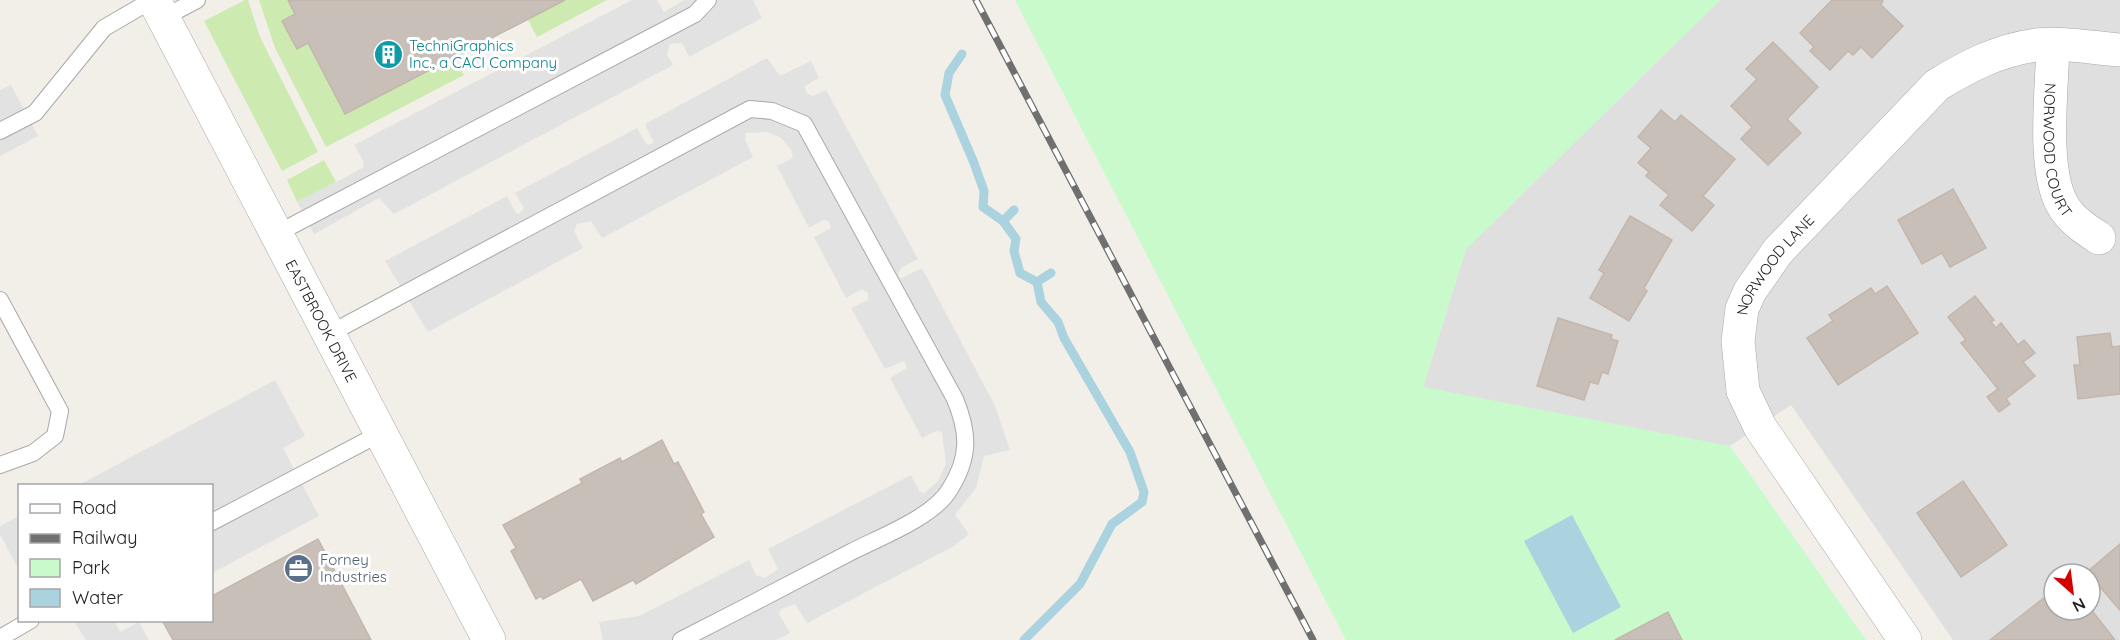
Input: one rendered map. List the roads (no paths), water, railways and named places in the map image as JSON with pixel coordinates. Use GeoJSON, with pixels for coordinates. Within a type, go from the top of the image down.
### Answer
{"type":"FeatureCollection","features":[{"type":"Feature","properties":{"kind":"street","name":"EASTBROOK DRIVE"},"geometry":{"type":"LineString","coordinates":[[156,6],[489,640]]}},
{"type":"Feature","properties":{"kind":"street","name":"NORWOOD LANE"},"geometry":{"type":"LineString","coordinates":[[1905,640],[1774,449],[1748,405],[1738,363],[1742,309],[1750,291],[1778,251],[1937,85],[1968,66],[1995,55],[2037,45],[2120,50]]}},
{"type":"Feature","properties":{"kind":"street","name":"NORWOOD COURT"},"geometry":{"type":"LineString","coordinates":[[2053,45],[2053,183],[2063,206],[2079,225],[2099,238]]}},
{"type":"Feature","properties":{"kind":"lane"},"geometry":{"type":"LineString","coordinates":[[0,131],[35,113],[104,28],[156,6],[197,0]]}},
{"type":"Feature","properties":{"kind":"lane"},"geometry":{"type":"LineString","coordinates":[[276,234],[686,18],[708,0]]}},
{"type":"Feature","properties":{"kind":"lane"},"geometry":{"type":"LineString","coordinates":[[328,334],[750,109],[772,111],[804,124],[955,399],[962,417],[967,442],[961,467],[950,491],[936,505],[912,521],[681,640]]}},
{"type":"Feature","properties":{"kind":"lane"},"geometry":{"type":"LineString","coordinates":[[0,300],[60,411],[55,436],[33,453],[0,465]]}},
{"type":"Feature","properties":{"kind":"lane"},"geometry":{"type":"LineString","coordinates":[[213,521],[381,433]]}},
{"type":"Feature","properties":{"kind":"lane"},"geometry":{"type":"LineString","coordinates":[[0,638],[29,622]]}},
{"type":"Feature","properties":{"kind":"water"},"geometry":{"type":"Polygon","coordinates":[[[1572,515],[1621,607],[1573,633],[1524,541],[1572,515]]]}},
{"type":"Feature","properties":{"kind":"waterway"},"geometry":{"type":"LineString","coordinates":[[962,54],[949,73],[945,95],[984,191],[983,207],[1003,221],[1016,239],[1014,251],[1020,273],[1037,282],[1041,302],[1058,322],[1064,338],[1130,452],[1144,492],[1142,502],[1112,524],[1080,584],[1024,640]]}},
{"type":"Feature","properties":{"kind":"waterway"},"geometry":{"type":"LineString","coordinates":[[1003,221],[1014,210]]}},
{"type":"Feature","properties":{"kind":"waterway"},"geometry":{"type":"LineString","coordinates":[[1037,282],[1051,273]]}},
{"type":"Feature","properties":{"kind":"railway"},"geometry":{"type":"LineString","coordinates":[[976,0],[1313,640]]}},
{"type":"Feature","properties":{"kind":"place","name":"TechniGraphics Inc., a CACI Company"},"geometry":{"type":"Point","coordinates":[388,54]}},
{"type":"Feature","properties":{"kind":"place","name":"Forney Industries"},"geometry":{"type":"Point","coordinates":[299,568]}}]}
